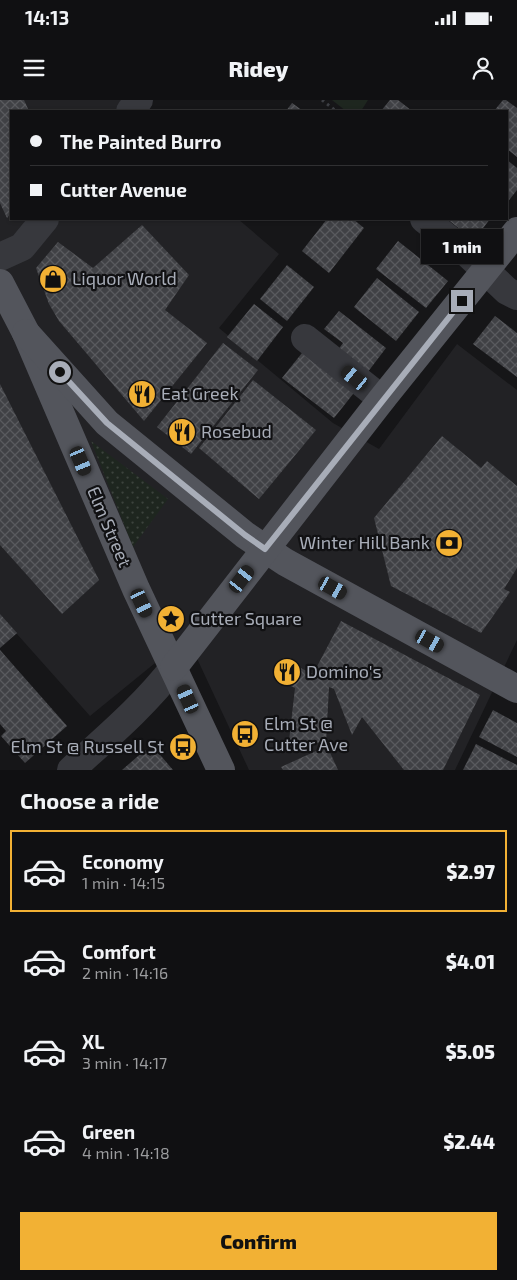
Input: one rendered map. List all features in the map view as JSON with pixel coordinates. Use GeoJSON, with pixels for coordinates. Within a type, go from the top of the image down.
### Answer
{"type":"FeatureCollection","features":[{"type":"Feature","properties":{"kind":"main road"},"geometry":{"type":"LineString","coordinates":[[174,667],[382,399],[517,231]]}},
{"type":"Feature","properties":{"kind":"main road","name":"Elm Street"},"geometry":{"type":"LineString","coordinates":[[0,283],[26,333],[136,589],[221,770]]}},
{"type":"Feature","properties":{"kind":"main road"},"geometry":{"type":"LineString","coordinates":[[26,333],[107,423],[245,535],[285,562],[517,689]]}},
{"type":"Feature","properties":{"kind":"street"},"geometry":{"type":"LineString","coordinates":[[131,110],[139,100]]}},
{"type":"Feature","properties":{"kind":"street"},"geometry":{"type":"LineString","coordinates":[[0,257],[22,247],[44,220]]}},
{"type":"Feature","properties":{"kind":"street"},"geometry":{"type":"LineString","coordinates":[[425,220],[507,291],[517,296]]}},
{"type":"Feature","properties":{"kind":"street"},"geometry":{"type":"LineString","coordinates":[[305,338],[382,399]]}},
{"type":"Feature","properties":{"kind":"street"},"geometry":{"type":"LineString","coordinates":[[71,770],[138,708],[174,667]]}},
{"type":"Feature","properties":{"kind":"path"},"geometry":{"type":"LineString","coordinates":[[322,100],[335,110]]}},
{"type":"Feature","properties":{"kind":"shaded area"},"geometry":{"type":"Polygon","coordinates":[[[0,100],[136,100],[127,110],[10,110],[10,220],[239,220],[279,254],[219,328],[333,423],[379,449],[457,344],[517,390],[517,640],[455,770],[249,770],[187,637],[90,716],[0,615],[0,100]]]}},
{"type":"Feature","properties":{"kind":"shaded area"},"geometry":{"type":"Polygon","coordinates":[[[332,100],[368,100],[362,110],[345,110],[332,100]]]}},
{"type":"Feature","properties":{"kind":"shaded area"},"geometry":{"type":"Polygon","coordinates":[[[91,441],[168,499],[133,547],[91,441]]]}},
{"type":"Feature","properties":{"kind":"building"},"geometry":{"type":"Polygon","coordinates":[[[0,100],[24,100],[29,110],[10,110],[10,214],[7,218],[0,203],[0,100]]]}},
{"type":"Feature","properties":{"kind":"building"},"geometry":{"type":"Polygon","coordinates":[[[390,100],[398,100],[411,110],[382,110],[390,100]]]}},
{"type":"Feature","properties":{"kind":"building"},"geometry":{"type":"Polygon","coordinates":[[[503,100],[517,108],[517,157],[508,150],[508,110],[495,110],[503,100]]]}},
{"type":"Feature","properties":{"kind":"building"},"geometry":{"type":"Polygon","coordinates":[[[292,103],[302,110],[287,110],[292,103]]]}},
{"type":"Feature","properties":{"kind":"building"},"geometry":{"type":"Polygon","coordinates":[[[508,161],[517,168],[517,190],[508,201],[508,161]]]}},
{"type":"Feature","properties":{"kind":"building"},"geometry":{"type":"Polygon","coordinates":[[[326,220],[354,220],[364,228],[329,273],[302,251],[326,220]]]}},
{"type":"Feature","properties":{"kind":"building"},"geometry":{"type":"Polygon","coordinates":[[[448,220],[489,220],[474,240],[448,220]]]}},
{"type":"Feature","properties":{"kind":"building"},"geometry":{"type":"Polygon","coordinates":[[[142,225],[189,275],[165,310],[207,343],[144,421],[59,321],[49,304],[36,268],[58,242],[93,268],[142,225]]]}},
{"type":"Feature","properties":{"kind":"building"},"geometry":{"type":"Polygon","coordinates":[[[398,241],[448,281],[426,308],[376,269],[398,241]]]}},
{"type":"Feature","properties":{"kind":"building"},"geometry":{"type":"Polygon","coordinates":[[[287,265],[314,287],[287,321],[260,299],[287,265]]]}},
{"type":"Feature","properties":{"kind":"building"},"geometry":{"type":"Polygon","coordinates":[[[377,278],[419,312],[396,341],[354,307],[377,278]]]}},
{"type":"Feature","properties":{"kind":"building"},"geometry":{"type":"Polygon","coordinates":[[[254,304],[283,327],[257,361],[227,337],[254,304]]]}},
{"type":"Feature","properties":{"kind":"building"},"geometry":{"type":"Polygon","coordinates":[[[339,311],[386,348],[364,377],[335,354],[343,343],[324,329],[339,311]]]}},
{"type":"Feature","properties":{"kind":"building"},"geometry":{"type":"Polygon","coordinates":[[[495,316],[517,333],[517,377],[473,344],[495,316]]]}},
{"type":"Feature","properties":{"kind":"building"},"geometry":{"type":"Polygon","coordinates":[[[223,343],[258,370],[191,454],[157,427],[223,343]]]}},
{"type":"Feature","properties":{"kind":"building"},"geometry":{"type":"Polygon","coordinates":[[[306,348],[357,389],[334,418],[282,378],[306,348]]]}},
{"type":"Feature","properties":{"kind":"building"},"geometry":{"type":"Polygon","coordinates":[[[253,380],[316,430],[259,499],[199,448],[253,380]]]}},
{"type":"Feature","properties":{"kind":"building"},"geometry":{"type":"Polygon","coordinates":[[[0,384],[99,580],[62,614],[0,545],[0,384]]]}},
{"type":"Feature","properties":{"kind":"building","name":"Winter Hill Bank"},"geometry":{"type":"Polygon","coordinates":[[[442,436],[481,468],[487,461],[517,486],[517,568],[504,589],[510,592],[481,633],[391,586],[374,518],[442,436]]]}},
{"type":"Feature","properties":{"kind":"building"},"geometry":{"type":"Polygon","coordinates":[[[0,614],[17,633],[0,648],[0,614]]]}},
{"type":"Feature","properties":{"kind":"building"},"geometry":{"type":"Polygon","coordinates":[[[341,621],[480,695],[443,770],[404,770],[362,717],[352,735],[334,689],[329,687],[326,743],[289,741],[295,688],[276,679],[273,673],[274,668],[279,662],[286,661],[313,674],[341,621]]]}},
{"type":"Feature","properties":{"kind":"building"},"geometry":{"type":"Polygon","coordinates":[[[0,650],[67,726],[25,763],[1,736],[6,731],[0,724],[0,650]]]}},
{"type":"Feature","properties":{"kind":"building"},"geometry":{"type":"Polygon","coordinates":[[[493,710],[517,723],[517,757],[479,737],[493,710]]]}},
{"type":"Feature","properties":{"kind":"building"},"geometry":{"type":"Polygon","coordinates":[[[476,744],[517,765],[517,770],[463,770],[476,744]]]}},
{"type":"Feature","properties":{"kind":"building"},"geometry":{"type":"Polygon","coordinates":[[[327,746],[338,770],[283,770],[281,767],[327,746]]]}},
{"type":"Feature","properties":{"kind":"building"},"geometry":{"type":"Polygon","coordinates":[[[145,750],[150,756],[156,750],[173,770],[122,770],[145,750]]]}},
{"type":"Feature","properties":{"kind":"place","name":"Liquor World"},"geometry":{"type":"Point","coordinates":[53,279]}},
{"type":"Feature","properties":{"kind":"place","name":"Eat Greek"},"geometry":{"type":"Point","coordinates":[142,394]}},
{"type":"Feature","properties":{"kind":"place","name":"Rosebud"},"geometry":{"type":"Point","coordinates":[182,432]}},
{"type":"Feature","properties":{"kind":"place","name":"Winter Hill Bank"},"geometry":{"type":"Point","coordinates":[449,543]}},
{"type":"Feature","properties":{"kind":"place","name":"Cutter Square"},"geometry":{"type":"Point","coordinates":[171,619]}},
{"type":"Feature","properties":{"kind":"place","name":"Domino's"},"geometry":{"type":"Point","coordinates":[287,672]}},
{"type":"Feature","properties":{"kind":"place","name":"Elm St @ Cutter Ave"},"geometry":{"type":"Point","coordinates":[245,734]}},
{"type":"Feature","properties":{"kind":"place","name":"Elm St @ Russell St"},"geometry":{"type":"Point","coordinates":[183,747]}},
{"type":"Feature","properties":{"kind":"route"},"geometry":{"type":"LineString","coordinates":[[60,372],[107,423],[245,535],[265,549],[382,399],[462,301]]}}]}
